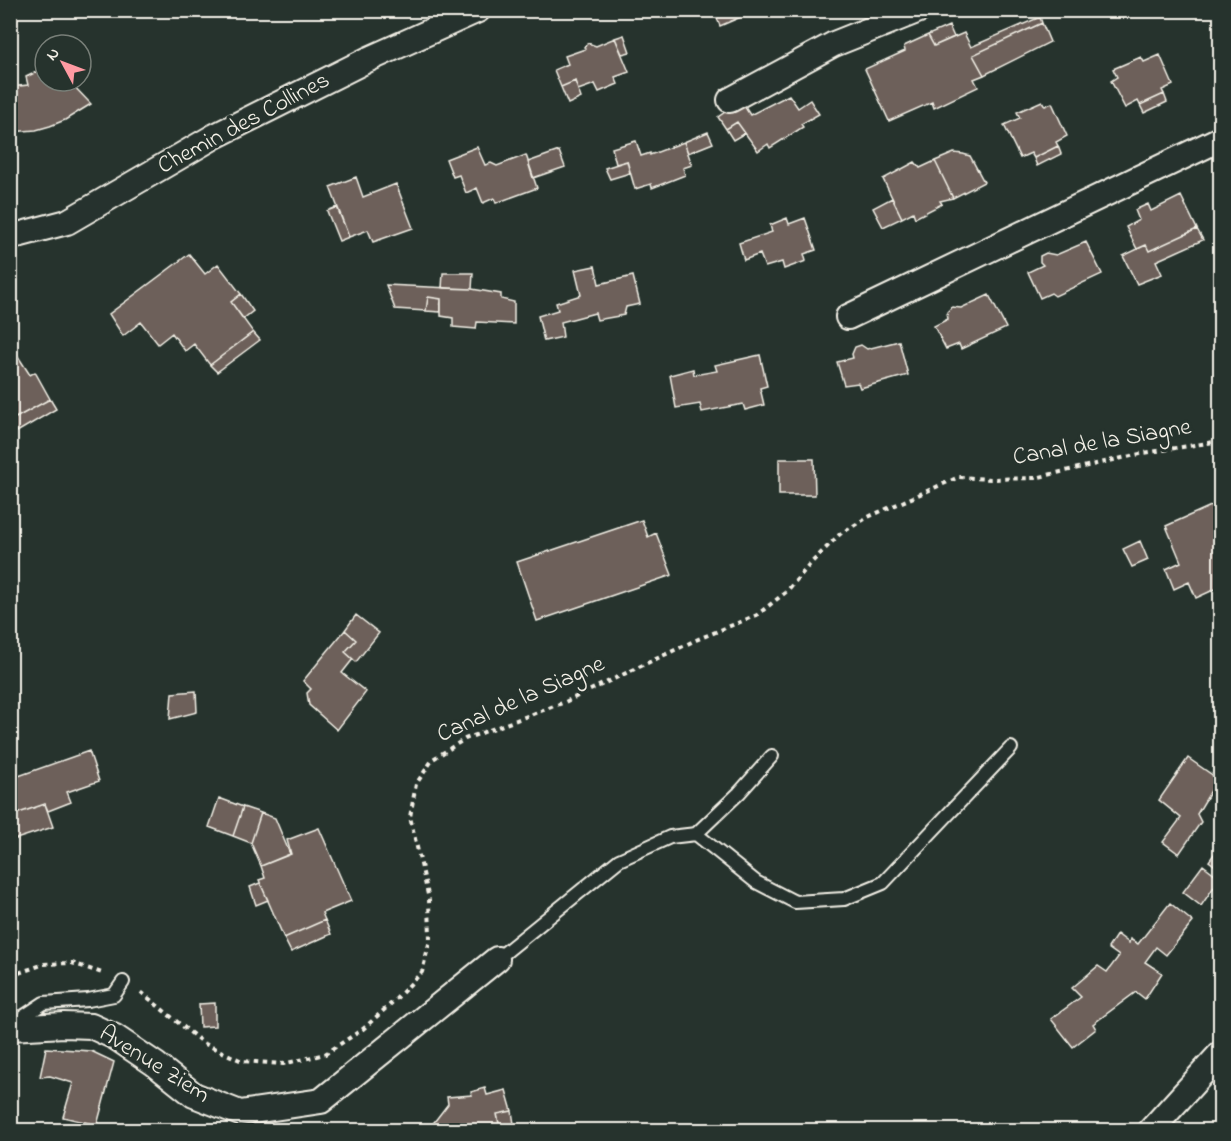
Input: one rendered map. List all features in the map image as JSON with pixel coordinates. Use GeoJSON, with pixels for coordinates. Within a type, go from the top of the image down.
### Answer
{"type":"FeatureCollection","features":[{"type":"Feature","properties":{"kind":"street","name":"Chemin des Collines"},"geometry":{"type":"LineString","coordinates":[[10,237],[67,222],[215,136],[369,59],[478,10]]}},
{"type":"Feature","properties":{"kind":"street"},"geometry":{"type":"LineString","coordinates":[[730,100],[834,44],[919,10]]}},
{"type":"Feature","properties":{"kind":"street"},"geometry":{"type":"LineString","coordinates":[[848,317],[1221,139]]}},
{"type":"Feature","properties":{"kind":"street","name":"Avenue Ziem"},"geometry":{"type":"LineString","coordinates":[[10,1027],[91,1026],[115,1037],[155,1064],[194,1095],[240,1113],[321,1101],[497,960]]}},
{"type":"Feature","properties":{"kind":"street"},"geometry":{"type":"LineString","coordinates":[[1151,1131],[1221,1054]]}},
{"type":"Feature","properties":{"kind":"lane"},"geometry":{"type":"LineString","coordinates":[[696,834],[756,882],[795,902],[844,899],[883,882],[1011,748]]}},
{"type":"Feature","properties":{"kind":"lane"},"geometry":{"type":"LineString","coordinates":[[497,960],[619,860],[670,837],[696,834],[739,793],[772,756]]}},
{"type":"Feature","properties":{"kind":"lane"},"geometry":{"type":"LineString","coordinates":[[10,1027],[44,1003],[88,1000],[114,995],[123,982]]}},
{"type":"Feature","properties":{"kind":"path","name":"Canal de la Siagne"},"geometry":{"type":"LineString","coordinates":[[10,976],[44,964],[72,963],[104,973],[139,990],[203,1043],[242,1061],[283,1064],[326,1054],[363,1029],[422,972],[430,940],[429,899],[410,817],[416,784],[433,759],[465,739],[565,702],[653,660],[757,615],[786,592],[840,534],[868,517],[959,477],[1035,478],[1144,453],[1221,441]]}},
{"type":"Feature","properties":{"kind":"building"},"geometry":{"type":"Polygon","coordinates":[[[714,10],[757,10],[720,26],[714,10]]]}},
{"type":"Feature","properties":{"kind":"building"},"geometry":{"type":"Polygon","coordinates":[[[1040,17],[1042,23],[973,55],[984,75],[974,79],[978,87],[934,108],[932,102],[889,121],[865,69],[905,51],[904,46],[928,35],[934,46],[964,33],[971,47],[1040,17]]]}},
{"type":"Feature","properties":{"kind":"building"},"geometry":{"type":"Polygon","coordinates":[[[1042,23],[1050,42],[984,75],[973,55],[1042,23]]]}},
{"type":"Feature","properties":{"kind":"building"},"geometry":{"type":"Polygon","coordinates":[[[949,26],[954,37],[934,46],[928,35],[949,26]]]}},
{"type":"Feature","properties":{"kind":"building"},"geometry":{"type":"Polygon","coordinates":[[[624,35],[630,52],[622,54],[615,38],[624,35]]]}},
{"type":"Feature","properties":{"kind":"building"},"geometry":{"type":"Polygon","coordinates":[[[615,38],[629,72],[615,77],[618,84],[599,92],[595,84],[578,90],[575,81],[561,87],[554,70],[568,64],[565,56],[585,49],[588,43],[596,46],[615,38]]]}},
{"type":"Feature","properties":{"kind":"building"},"geometry":{"type":"Polygon","coordinates":[[[1160,55],[1173,85],[1162,90],[1164,94],[1140,105],[1138,101],[1125,108],[1111,81],[1117,77],[1113,69],[1141,57],[1144,62],[1160,55]]]}},
{"type":"Feature","properties":{"kind":"building"},"geometry":{"type":"Polygon","coordinates":[[[33,74],[33,93],[80,93],[91,104],[65,120],[50,126],[36,130],[10,132],[10,87],[28,85],[26,77],[33,74]]]}},
{"type":"Feature","properties":{"kind":"building"},"geometry":{"type":"Polygon","coordinates":[[[575,81],[581,98],[568,104],[561,87],[575,81]]]}},
{"type":"Feature","properties":{"kind":"building"},"geometry":{"type":"Polygon","coordinates":[[[1164,94],[1167,102],[1144,113],[1140,105],[1164,94]]]}},
{"type":"Feature","properties":{"kind":"building"},"geometry":{"type":"Polygon","coordinates":[[[789,95],[798,108],[810,100],[819,114],[801,124],[803,127],[770,148],[768,144],[758,151],[737,122],[726,129],[718,117],[741,101],[750,115],[789,95]]]}},
{"type":"Feature","properties":{"kind":"building"},"geometry":{"type":"Polygon","coordinates":[[[1042,101],[1045,106],[1052,103],[1067,136],[1056,142],[1058,146],[1034,158],[1031,153],[1020,158],[1004,125],[1020,118],[1017,112],[1042,101]]]}},
{"type":"Feature","properties":{"kind":"building"},"geometry":{"type":"Polygon","coordinates":[[[737,122],[745,133],[733,140],[726,129],[737,122]]]}},
{"type":"Feature","properties":{"kind":"building"},"geometry":{"type":"Polygon","coordinates":[[[708,132],[713,143],[688,153],[684,142],[708,132]]]}},
{"type":"Feature","properties":{"kind":"building"},"geometry":{"type":"Polygon","coordinates":[[[636,141],[641,156],[650,153],[650,155],[684,142],[692,165],[683,168],[685,175],[652,188],[651,184],[635,189],[627,161],[616,164],[612,148],[636,141]]]}},
{"type":"Feature","properties":{"kind":"building"},"geometry":{"type":"Polygon","coordinates":[[[1058,146],[1061,154],[1037,166],[1034,158],[1058,146]]]}},
{"type":"Feature","properties":{"kind":"building"},"geometry":{"type":"Polygon","coordinates":[[[477,147],[485,165],[491,163],[497,166],[526,155],[537,188],[496,203],[494,198],[483,203],[477,188],[466,193],[459,175],[453,177],[446,159],[477,147]]]}},
{"type":"Feature","properties":{"kind":"building"},"geometry":{"type":"Polygon","coordinates":[[[559,151],[565,167],[533,178],[528,162],[559,151]]]}},
{"type":"Feature","properties":{"kind":"building"},"geometry":{"type":"Polygon","coordinates":[[[954,153],[970,156],[984,182],[953,198],[935,161],[954,153]]]}},
{"type":"Feature","properties":{"kind":"building"},"geometry":{"type":"Polygon","coordinates":[[[627,161],[630,173],[610,179],[605,168],[627,161]]]}},
{"type":"Feature","properties":{"kind":"building"},"geometry":{"type":"Polygon","coordinates":[[[935,161],[953,198],[940,201],[942,204],[915,218],[913,212],[902,218],[883,179],[915,162],[920,168],[935,161]]]}},
{"type":"Feature","properties":{"kind":"building"},"geometry":{"type":"Polygon","coordinates":[[[356,177],[363,197],[396,184],[413,228],[373,242],[368,230],[349,237],[330,187],[356,177]]]}},
{"type":"Feature","properties":{"kind":"building"},"geometry":{"type":"Polygon","coordinates":[[[1181,196],[1197,229],[1149,251],[1146,245],[1137,249],[1126,227],[1139,220],[1135,210],[1148,204],[1151,211],[1181,196]]]}},
{"type":"Feature","properties":{"kind":"building"},"geometry":{"type":"Polygon","coordinates":[[[892,198],[902,218],[883,227],[873,208],[892,198]]]}},
{"type":"Feature","properties":{"kind":"building"},"geometry":{"type":"Polygon","coordinates":[[[337,207],[349,237],[339,241],[327,211],[337,207]]]}},
{"type":"Feature","properties":{"kind":"building"},"geometry":{"type":"Polygon","coordinates":[[[787,218],[789,224],[805,218],[816,250],[804,254],[806,261],[784,269],[782,262],[765,267],[760,254],[744,260],[739,243],[772,232],[770,225],[787,218]]]}},
{"type":"Feature","properties":{"kind":"building"},"geometry":{"type":"Polygon","coordinates":[[[1197,229],[1203,240],[1156,261],[1162,274],[1137,284],[1123,256],[1146,245],[1149,251],[1197,229]]]}},
{"type":"Feature","properties":{"kind":"building"},"geometry":{"type":"Polygon","coordinates":[[[1086,242],[1102,274],[1055,296],[1051,293],[1040,298],[1028,272],[1043,265],[1040,262],[1040,256],[1046,253],[1056,255],[1086,242]]]}},
{"type":"Feature","properties":{"kind":"building"},"geometry":{"type":"Polygon","coordinates":[[[189,254],[205,274],[218,264],[241,294],[231,302],[253,332],[210,365],[194,344],[185,351],[172,333],[158,344],[141,322],[123,336],[109,314],[189,254]]]}},
{"type":"Feature","properties":{"kind":"building"},"geometry":{"type":"Polygon","coordinates":[[[595,266],[599,284],[633,276],[640,304],[626,307],[624,315],[597,320],[595,313],[561,322],[563,337],[544,341],[538,316],[558,310],[556,303],[581,295],[575,270],[595,266]]]}},
{"type":"Feature","properties":{"kind":"building"},"geometry":{"type":"Polygon","coordinates":[[[443,273],[473,273],[472,289],[442,288],[443,273]]]}},
{"type":"Feature","properties":{"kind":"building"},"geometry":{"type":"Polygon","coordinates":[[[386,285],[472,289],[501,294],[501,299],[514,302],[514,324],[477,322],[476,329],[453,327],[453,318],[441,316],[441,299],[428,297],[426,311],[395,309],[386,285]]]}},
{"type":"Feature","properties":{"kind":"building"},"geometry":{"type":"Polygon","coordinates":[[[241,294],[253,311],[243,319],[231,302],[241,294]]]}},
{"type":"Feature","properties":{"kind":"building"},"geometry":{"type":"Polygon","coordinates":[[[989,295],[1006,328],[961,349],[959,344],[946,349],[934,326],[948,319],[947,312],[952,307],[961,308],[989,295]]]}},
{"type":"Feature","properties":{"kind":"building"},"geometry":{"type":"Polygon","coordinates":[[[428,297],[441,299],[440,312],[426,311],[428,297]]]}},
{"type":"Feature","properties":{"kind":"building"},"geometry":{"type":"Polygon","coordinates":[[[253,332],[260,340],[217,372],[210,365],[253,332]]]}},
{"type":"Feature","properties":{"kind":"building"},"geometry":{"type":"Polygon","coordinates":[[[899,341],[908,375],[860,388],[858,383],[844,385],[837,362],[853,358],[855,347],[861,345],[867,349],[899,341]]]}},
{"type":"Feature","properties":{"kind":"building"},"geometry":{"type":"Polygon","coordinates":[[[10,344],[30,375],[35,372],[50,399],[10,421],[10,344]]]}},
{"type":"Feature","properties":{"kind":"building"},"geometry":{"type":"Polygon","coordinates":[[[760,355],[767,386],[760,388],[764,405],[745,410],[743,404],[702,412],[700,404],[676,408],[670,375],[693,369],[694,375],[717,371],[715,365],[760,355]]]}},
{"type":"Feature","properties":{"kind":"building"},"geometry":{"type":"Polygon","coordinates":[[[50,399],[56,409],[17,432],[10,421],[50,399]]]}},
{"type":"Feature","properties":{"kind":"building"},"geometry":{"type":"Polygon","coordinates":[[[779,459],[814,459],[815,495],[779,495],[779,459]]]}},
{"type":"Feature","properties":{"kind":"building"},"geometry":{"type":"Polygon","coordinates":[[[1220,502],[1220,587],[1196,598],[1189,582],[1174,589],[1166,569],[1181,562],[1166,526],[1220,502]]]}},
{"type":"Feature","properties":{"kind":"building"},"geometry":{"type":"Polygon","coordinates":[[[642,520],[648,537],[656,533],[672,575],[537,621],[517,562],[642,520]]]}},
{"type":"Feature","properties":{"kind":"building"},"geometry":{"type":"Polygon","coordinates":[[[1140,541],[1148,560],[1132,567],[1123,549],[1140,541]]]}},
{"type":"Feature","properties":{"kind":"building"},"geometry":{"type":"Polygon","coordinates":[[[356,615],[379,633],[356,662],[345,652],[356,640],[345,630],[356,615]]]}},
{"type":"Feature","properties":{"kind":"building"},"geometry":{"type":"Polygon","coordinates":[[[345,630],[356,640],[345,652],[353,659],[342,673],[366,692],[337,730],[309,705],[307,693],[311,689],[303,681],[345,630]]]}},
{"type":"Feature","properties":{"kind":"building"},"geometry":{"type":"Polygon","coordinates":[[[196,691],[197,712],[170,719],[172,693],[196,691]]]}},
{"type":"Feature","properties":{"kind":"building"},"geometry":{"type":"Polygon","coordinates":[[[89,751],[99,781],[67,792],[71,802],[48,811],[45,804],[10,816],[10,779],[89,751]]]}},
{"type":"Feature","properties":{"kind":"building"},"geometry":{"type":"Polygon","coordinates":[[[1188,758],[1218,779],[1197,814],[1201,822],[1179,854],[1163,842],[1181,818],[1159,800],[1188,758]]]}},
{"type":"Feature","properties":{"kind":"building"},"geometry":{"type":"Polygon","coordinates":[[[219,798],[243,807],[233,836],[209,827],[219,798]]]}},
{"type":"Feature","properties":{"kind":"building"},"geometry":{"type":"Polygon","coordinates":[[[45,804],[53,827],[10,841],[10,816],[45,804]]]}},
{"type":"Feature","properties":{"kind":"building"},"geometry":{"type":"Polygon","coordinates":[[[243,807],[261,813],[251,843],[233,836],[243,807]]]}},
{"type":"Feature","properties":{"kind":"building"},"geometry":{"type":"Polygon","coordinates":[[[261,813],[275,818],[290,854],[261,866],[251,843],[261,813]]]}},
{"type":"Feature","properties":{"kind":"building"},"geometry":{"type":"Polygon","coordinates":[[[319,828],[351,901],[322,913],[325,920],[284,938],[259,880],[265,878],[261,866],[291,854],[287,840],[319,828]]]}},
{"type":"Feature","properties":{"kind":"building"},"geometry":{"type":"Polygon","coordinates":[[[1217,850],[1220,852],[1218,868],[1209,861],[1217,850]]]}},
{"type":"Feature","properties":{"kind":"building"},"geometry":{"type":"Polygon","coordinates":[[[1203,865],[1220,878],[1201,906],[1183,892],[1203,865]]]}},
{"type":"Feature","properties":{"kind":"building"},"geometry":{"type":"Polygon","coordinates":[[[260,883],[268,900],[256,905],[250,887],[260,883]]]}},
{"type":"Feature","properties":{"kind":"building"},"geometry":{"type":"Polygon","coordinates":[[[1170,903],[1193,922],[1166,955],[1156,947],[1145,962],[1162,973],[1145,999],[1136,992],[1093,1024],[1096,1029],[1073,1047],[1051,1019],[1081,997],[1072,988],[1098,966],[1107,972],[1119,956],[1108,948],[1117,934],[1129,943],[1130,939],[1138,944],[1170,903]]]}},
{"type":"Feature","properties":{"kind":"building"},"geometry":{"type":"Polygon","coordinates":[[[325,920],[331,934],[291,952],[284,938],[325,920]]]}},
{"type":"Feature","properties":{"kind":"building"},"geometry":{"type":"Polygon","coordinates":[[[215,1003],[215,1026],[200,1027],[199,1004],[215,1003]]]}},
{"type":"Feature","properties":{"kind":"building"},"geometry":{"type":"Polygon","coordinates":[[[46,1048],[91,1051],[114,1062],[97,1125],[63,1117],[73,1083],[50,1076],[40,1077],[46,1048]]]}},
{"type":"Feature","properties":{"kind":"building"},"geometry":{"type":"Polygon","coordinates":[[[485,1088],[487,1095],[506,1090],[512,1111],[497,1114],[500,1129],[428,1130],[448,1104],[447,1097],[472,1095],[471,1092],[485,1088]]]}},
{"type":"Feature","properties":{"kind":"building"},"geometry":{"type":"Polygon","coordinates":[[[512,1111],[514,1124],[500,1127],[497,1114],[512,1111]]]}}]}
